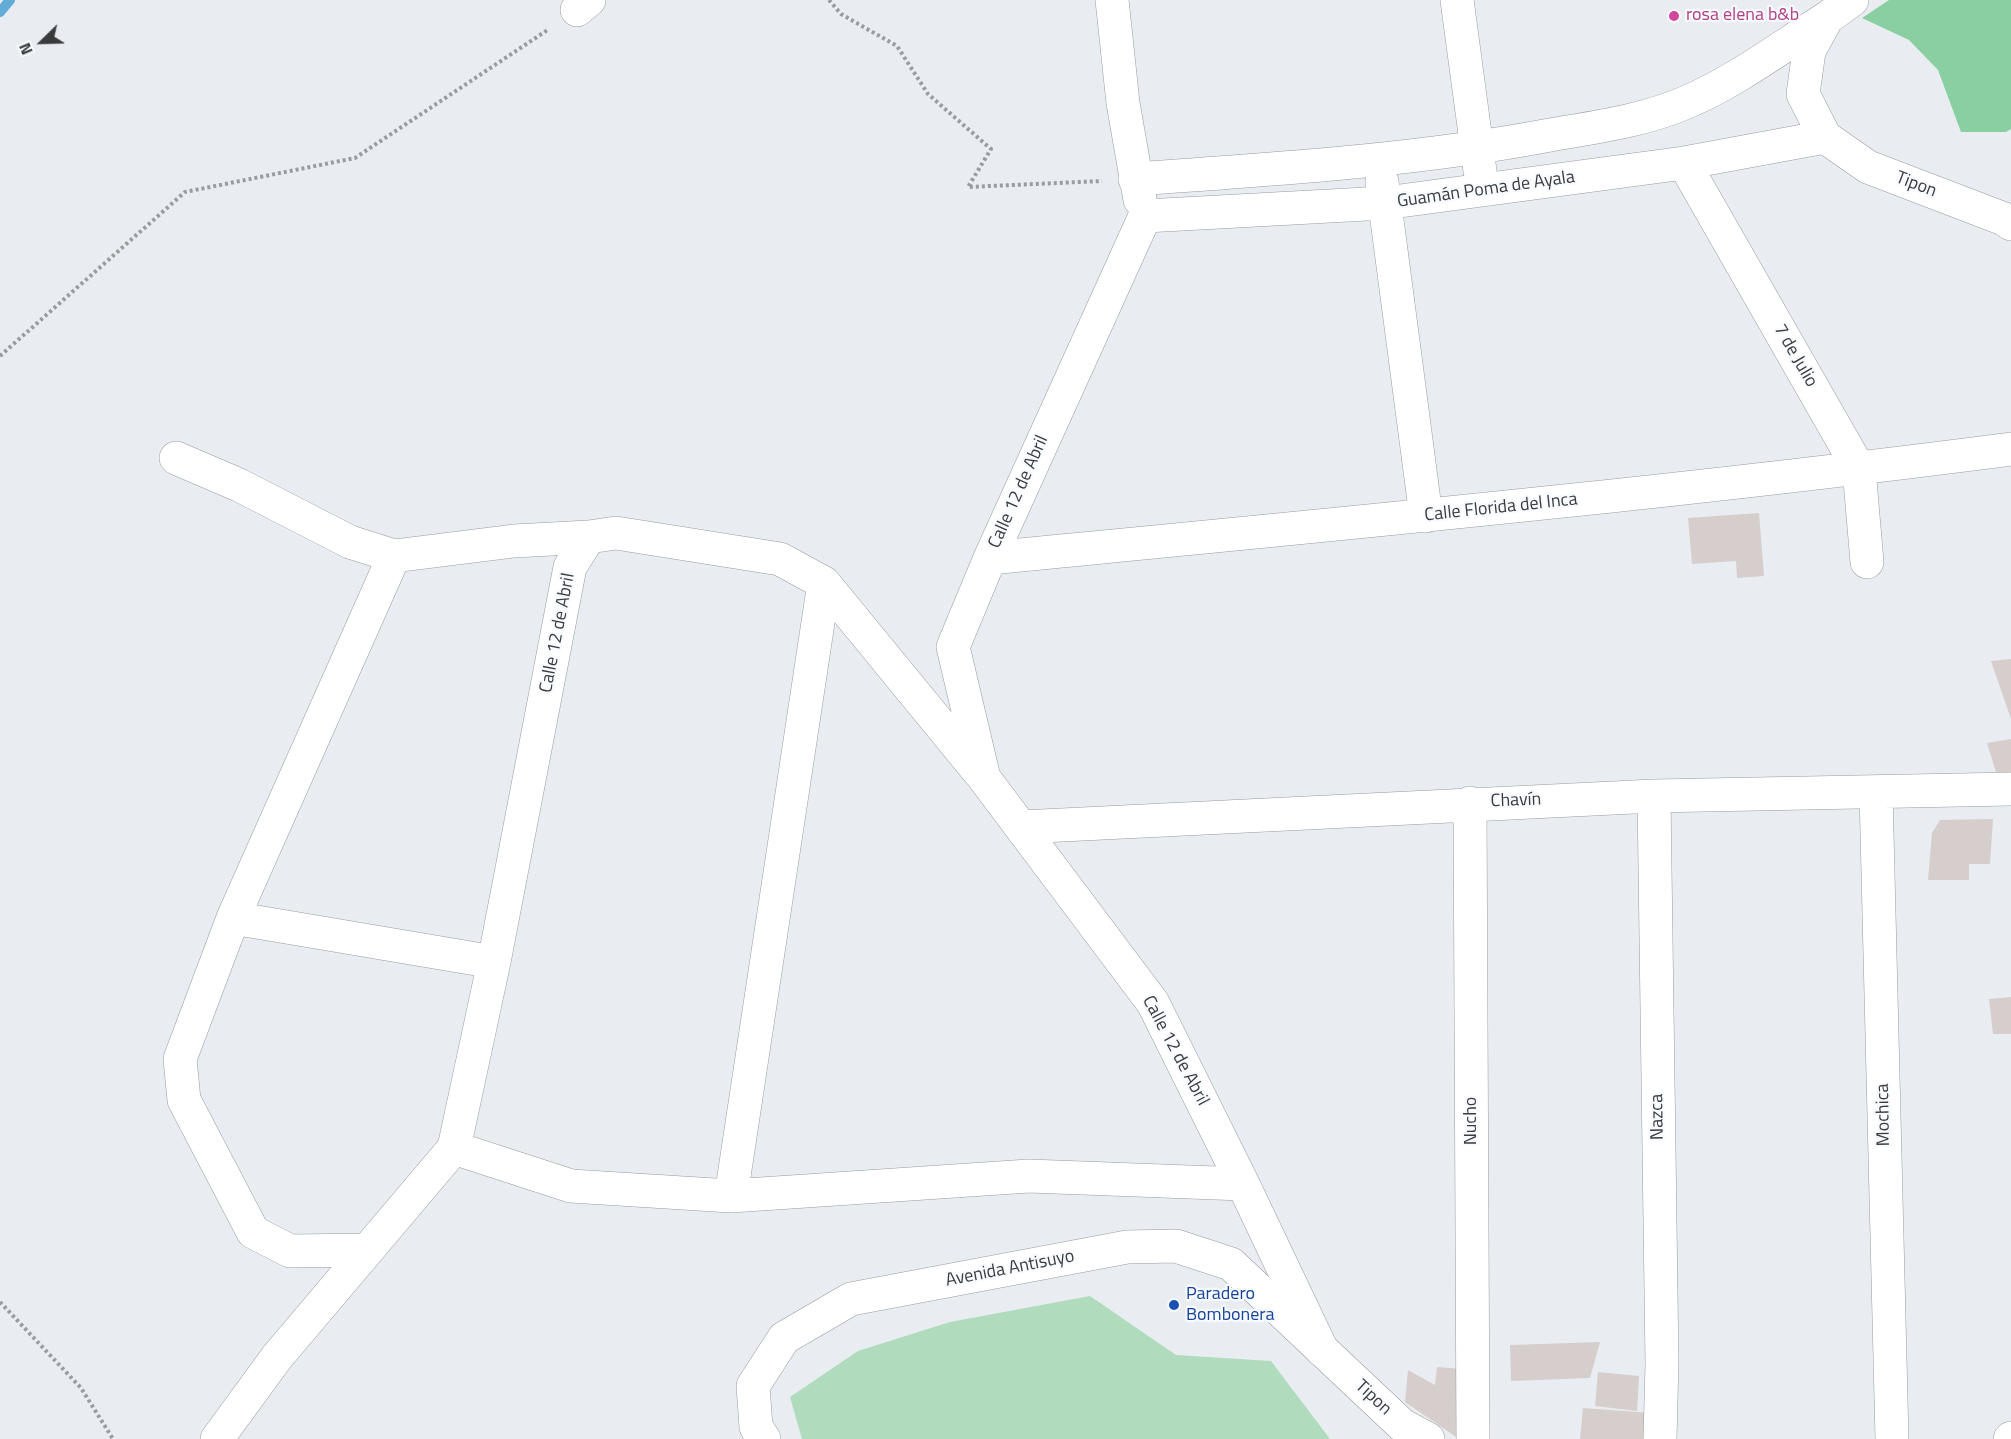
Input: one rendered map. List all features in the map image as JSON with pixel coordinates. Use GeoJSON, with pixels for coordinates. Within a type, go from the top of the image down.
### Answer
{"type":"FeatureCollection","features":[{"type":"Feature","properties":{"kind":"street"},"geometry":{"type":"LineString","coordinates":[[1112,0],[1123,103],[1135,179],[1144,216]]}},
{"type":"Feature","properties":{"kind":"street"},"geometry":{"type":"LineString","coordinates":[[1457,0],[1479,149],[1482,190]]}},
{"type":"Feature","properties":{"kind":"street"},"geometry":{"type":"LineString","coordinates":[[1135,179],[1379,161],[1479,149],[1641,118],[1687,102],[1744,72],[1839,9]]}},
{"type":"Feature","properties":{"kind":"street"},"geometry":{"type":"LineString","coordinates":[[1825,137],[1803,94],[1809,51],[1839,9]]}},
{"type":"Feature","properties":{"kind":"street","name":"Guamán Poma de Ayala"},"geometry":{"type":"LineString","coordinates":[[1144,216],[1385,203],[1684,163],[1825,137]]}},
{"type":"Feature","properties":{"kind":"street","name":"Tipon"},"geometry":{"type":"LineString","coordinates":[[1825,137],[1868,167],[2004,219],[2011,224]]}},
{"type":"Feature","properties":{"kind":"street"},"geometry":{"type":"LineString","coordinates":[[1379,161],[1426,516]]}},
{"type":"Feature","properties":{"kind":"street","name":"7 de Julio"},"geometry":{"type":"LineString","coordinates":[[1684,163],[1859,469],[1867,562]]}},
{"type":"Feature","properties":{"kind":"street","name":"Calle 12 de Abril"},"geometry":{"type":"LineString","coordinates":[[984,778],[953,647],[990,558],[1144,216]]}},
{"type":"Feature","properties":{"kind":"street","name":"Calle Florida del Inca"},"geometry":{"type":"LineString","coordinates":[[990,558],[1426,516],[1859,469],[2011,449]]}},
{"type":"Feature","properties":{"kind":"street"},"geometry":{"type":"LineString","coordinates":[[176,458],[239,485],[350,542],[394,556],[514,542],[589,537]]}},
{"type":"Feature","properties":{"kind":"street","name":"Calle 12 de Abril"},"geometry":{"type":"LineString","coordinates":[[454,1148],[494,962],[570,567],[589,537],[616,533],[780,559],[824,583],[984,778],[1153,1003],[1244,1184],[1322,1351]]}},
{"type":"Feature","properties":{"kind":"street"},"geometry":{"type":"LineString","coordinates":[[368,1250],[290,1251],[253,1232],[184,1100],[180,1059],[233,918],[394,556]]}},
{"type":"Feature","properties":{"kind":"street"},"geometry":{"type":"LineString","coordinates":[[731,1196],[824,583]]}},
{"type":"Feature","properties":{"kind":"street","name":"Chavín"},"geometry":{"type":"LineString","coordinates":[[1021,827],[1470,803],[1654,796],[2011,789]]}},
{"type":"Feature","properties":{"kind":"street","name":"Mochica"},"geometry":{"type":"LineString","coordinates":[[1876,792],[1892,1439]]}},
{"type":"Feature","properties":{"kind":"street","name":"Nazca"},"geometry":{"type":"LineString","coordinates":[[1654,796],[1662,1363],[1660,1439]]}},
{"type":"Feature","properties":{"kind":"street","name":"Nucho"},"geometry":{"type":"LineString","coordinates":[[1470,803],[1473,1439]]}},
{"type":"Feature","properties":{"kind":"street"},"geometry":{"type":"LineString","coordinates":[[233,918],[494,962]]}},
{"type":"Feature","properties":{"kind":"street"},"geometry":{"type":"LineString","coordinates":[[217,1439],[277,1357],[454,1148],[571,1186],[731,1196],[1029,1176],[1244,1184]]}},
{"type":"Feature","properties":{"kind":"street","name":"Avenida Antisuyo"},"geometry":{"type":"LineString","coordinates":[[764,1439],[756,1427],[753,1386],[784,1338],[851,1299],[1126,1246],[1176,1246],[1231,1264],[1322,1351]]}},
{"type":"Feature","properties":{"kind":"street","name":"Tipon"},"geometry":{"type":"LineString","coordinates":[[1322,1351],[1402,1425],[1428,1439]]}},
{"type":"Feature","properties":{"kind":"path"},"geometry":{"type":"LineString","coordinates":[[829,0],[841,14],[897,46],[928,94],[991,149],[968,187],[1135,179]]}},
{"type":"Feature","properties":{"kind":"path"},"geometry":{"type":"LineString","coordinates":[[0,356],[185,192],[355,158],[583,5]]}},
{"type":"Feature","properties":{"kind":"path"},"geometry":{"type":"LineString","coordinates":[[0,1302],[81,1388],[113,1439]]}},
{"type":"Feature","properties":{"kind":"green space"},"geometry":{"type":"Polygon","coordinates":[[[1889,0],[2011,0],[2011,129],[2006,132],[1961,132],[1938,70],[1909,40],[1862,18],[1889,0]]]}},
{"type":"Feature","properties":{"kind":"green space"},"geometry":{"type":"Polygon","coordinates":[[[1090,1296],[1176,1355],[1271,1361],[1330,1439],[802,1439],[790,1397],[858,1351],[950,1322],[1090,1296]]]}},
{"type":"Feature","properties":{"kind":"building"},"geometry":{"type":"Polygon","coordinates":[[[1759,513],[1764,576],[1737,578],[1736,561],[1692,564],[1688,518],[1759,513]]]}},
{"type":"Feature","properties":{"kind":"building"},"geometry":{"type":"Polygon","coordinates":[[[2011,659],[2011,719],[1991,661],[2011,659]]]}},
{"type":"Feature","properties":{"kind":"building"},"geometry":{"type":"Polygon","coordinates":[[[2011,739],[2011,772],[1996,772],[1987,743],[2011,739]]]}},
{"type":"Feature","properties":{"kind":"building"},"geometry":{"type":"Polygon","coordinates":[[[1993,819],[1990,864],[1969,864],[1969,880],[1928,880],[1932,833],[1940,820],[1993,819]]]}},
{"type":"Feature","properties":{"kind":"building"},"geometry":{"type":"Polygon","coordinates":[[[2011,997],[2011,1034],[1993,1034],[1989,999],[2011,997]]]}},
{"type":"Feature","properties":{"kind":"building"},"geometry":{"type":"Polygon","coordinates":[[[1600,1342],[1590,1378],[1511,1381],[1510,1345],[1600,1342]]]}},
{"type":"Feature","properties":{"kind":"building"},"geometry":{"type":"Polygon","coordinates":[[[1437,1367],[1462,1369],[1456,1437],[1405,1402],[1408,1370],[1435,1385],[1437,1367]]]}},
{"type":"Feature","properties":{"kind":"building"},"geometry":{"type":"Polygon","coordinates":[[[1598,1372],[1639,1376],[1637,1411],[1595,1406],[1598,1372]]]}},
{"type":"Feature","properties":{"kind":"building"},"geometry":{"type":"Polygon","coordinates":[[[1583,1408],[1651,1413],[1649,1439],[1580,1439],[1583,1408]]]}},
{"type":"Feature","properties":{"kind":"waterway"},"geometry":{"type":"LineString","coordinates":[[0,12],[10,0]]}},
{"type":"Feature","properties":{"kind":"place","name":"rosa elena b&b"},"geometry":{"type":"Point","coordinates":[1674,16]}},
{"type":"Feature","properties":{"kind":"place","name":"Paradero Bombonera"},"geometry":{"type":"Point","coordinates":[1174,1305]}}]}
